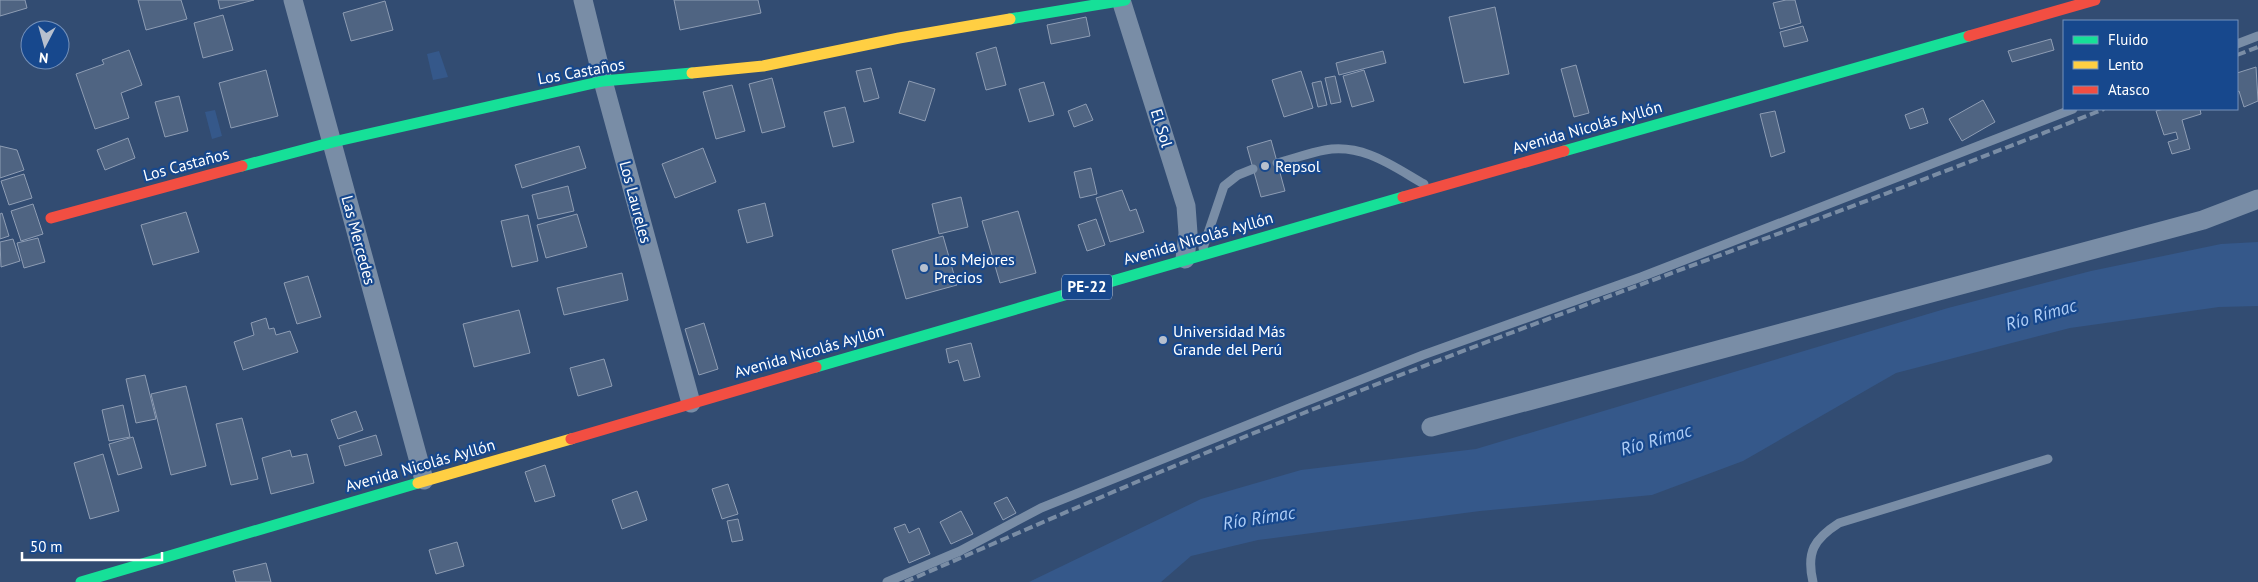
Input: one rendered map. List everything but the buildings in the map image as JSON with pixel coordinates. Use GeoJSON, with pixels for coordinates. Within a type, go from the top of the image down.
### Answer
{"type":"FeatureCollection","features":[{"type":"Feature","properties":{"kind":"main road","name":"Los Castaños"},"geometry":{"type":"LineString","coordinates":[[51,218],[333,142],[603,81],[763,66],[899,38],[1125,0]]}},
{"type":"Feature","properties":{"kind":"main road","name":"Avenida Nicolás Ayllón"},"geometry":{"type":"LineString","coordinates":[[81,582],[1193,256],[2096,0]]}},
{"type":"Feature","properties":{"kind":"street","name":"Las Mercedes"},"geometry":{"type":"LineString","coordinates":[[293,0],[424,480]]}},
{"type":"Feature","properties":{"kind":"street","name":"Los Laureles"},"geometry":{"type":"LineString","coordinates":[[584,0],[603,81],[691,403]]}},
{"type":"Feature","properties":{"kind":"street","name":"El Sol"},"geometry":{"type":"LineString","coordinates":[[1121,0],[1186,206],[1188,233],[1193,256]]}},
{"type":"Feature","properties":{"kind":"street"},"geometry":{"type":"LineString","coordinates":[[1431,427],[2203,220],[2258,199]]}},
{"type":"Feature","properties":{"kind":"lane"},"geometry":{"type":"LineString","coordinates":[[2238,44],[2258,36]]}},
{"type":"Feature","properties":{"kind":"lane"},"geometry":{"type":"LineString","coordinates":[[887,582],[960,551],[1042,508],[1297,405],[1423,355],[1641,277],[2070,110]]}},
{"type":"Feature","properties":{"kind":"lane"},"geometry":{"type":"LineString","coordinates":[[1277,163],[1327,150],[1351,149],[1373,155],[1431,188]]}},
{"type":"Feature","properties":{"kind":"lane"},"geometry":{"type":"LineString","coordinates":[[1193,256],[1224,186],[1238,175],[1254,169]]}},
{"type":"Feature","properties":{"kind":"lane"},"geometry":{"type":"LineString","coordinates":[[1813,582],[1810,557],[1820,535],[1839,523],[2048,459]]}},
{"type":"Feature","properties":{"kind":"water"},"geometry":{"type":"Polygon","coordinates":[[[439,51],[448,77],[433,80],[427,54],[439,51]]]}},
{"type":"Feature","properties":{"kind":"water"},"geometry":{"type":"Polygon","coordinates":[[[215,110],[222,136],[212,139],[205,112],[215,110]]]}},
{"type":"Feature","properties":{"kind":"water","name":"Río Rímac"},"geometry":{"type":"Polygon","coordinates":[[[2258,242],[2258,306],[2219,307],[2070,328],[1896,373],[1743,461],[1652,495],[1480,511],[1258,540],[1191,556],[1161,582],[1029,582],[1201,499],[1301,470],[1476,449],[1948,308],[2091,271],[2221,244],[2258,242]]]}},
{"type":"Feature","properties":{"kind":"railway"},"geometry":{"type":"LineString","coordinates":[[2238,55],[2258,47]]}},
{"type":"Feature","properties":{"kind":"railway"},"geometry":{"type":"LineString","coordinates":[[905,582],[1169,468],[1329,403],[1911,184],[2101,110]]}},
{"type":"Feature","properties":{"kind":"traffic: fast"},"geometry":{"type":"LineString","coordinates":[[1010,19],[1125,0]]}},
{"type":"Feature","properties":{"kind":"traffic: fast"},"geometry":{"type":"LineString","coordinates":[[1564,151],[1969,36]]}},
{"type":"Feature","properties":{"kind":"traffic: fast"},"geometry":{"type":"LineString","coordinates":[[242,166],[333,142],[603,81],[692,73]]}},
{"type":"Feature","properties":{"kind":"traffic: fast"},"geometry":{"type":"LineString","coordinates":[[816,367],[1403,197]]}},
{"type":"Feature","properties":{"kind":"traffic: fast"},"geometry":{"type":"LineString","coordinates":[[81,582],[418,483]]}},
{"type":"Feature","properties":{"kind":"traffic: slow"},"geometry":{"type":"LineString","coordinates":[[692,73],[763,66],[899,38],[1010,19]]}},
{"type":"Feature","properties":{"kind":"traffic: slow"},"geometry":{"type":"LineString","coordinates":[[418,483],[571,439]]}},
{"type":"Feature","properties":{"kind":"traffic: jam"},"geometry":{"type":"LineString","coordinates":[[1969,36],[2095,0]]}},
{"type":"Feature","properties":{"kind":"traffic: jam"},"geometry":{"type":"LineString","coordinates":[[1403,197],[1564,151]]}},
{"type":"Feature","properties":{"kind":"traffic: jam"},"geometry":{"type":"LineString","coordinates":[[51,218],[242,166]]}},
{"type":"Feature","properties":{"kind":"traffic: jam"},"geometry":{"type":"LineString","coordinates":[[571,439],[816,367]]}},
{"type":"Feature","properties":{"kind":"place","name":"Repsol"},"geometry":{"type":"Point","coordinates":[1265,166]}},
{"type":"Feature","properties":{"kind":"place","name":"Los Mejores Precios"},"geometry":{"type":"Point","coordinates":[924,268]}},
{"type":"Feature","properties":{"kind":"place","name":"Universidad Más Grande del Perú"},"geometry":{"type":"Point","coordinates":[1163,340]}}]}
